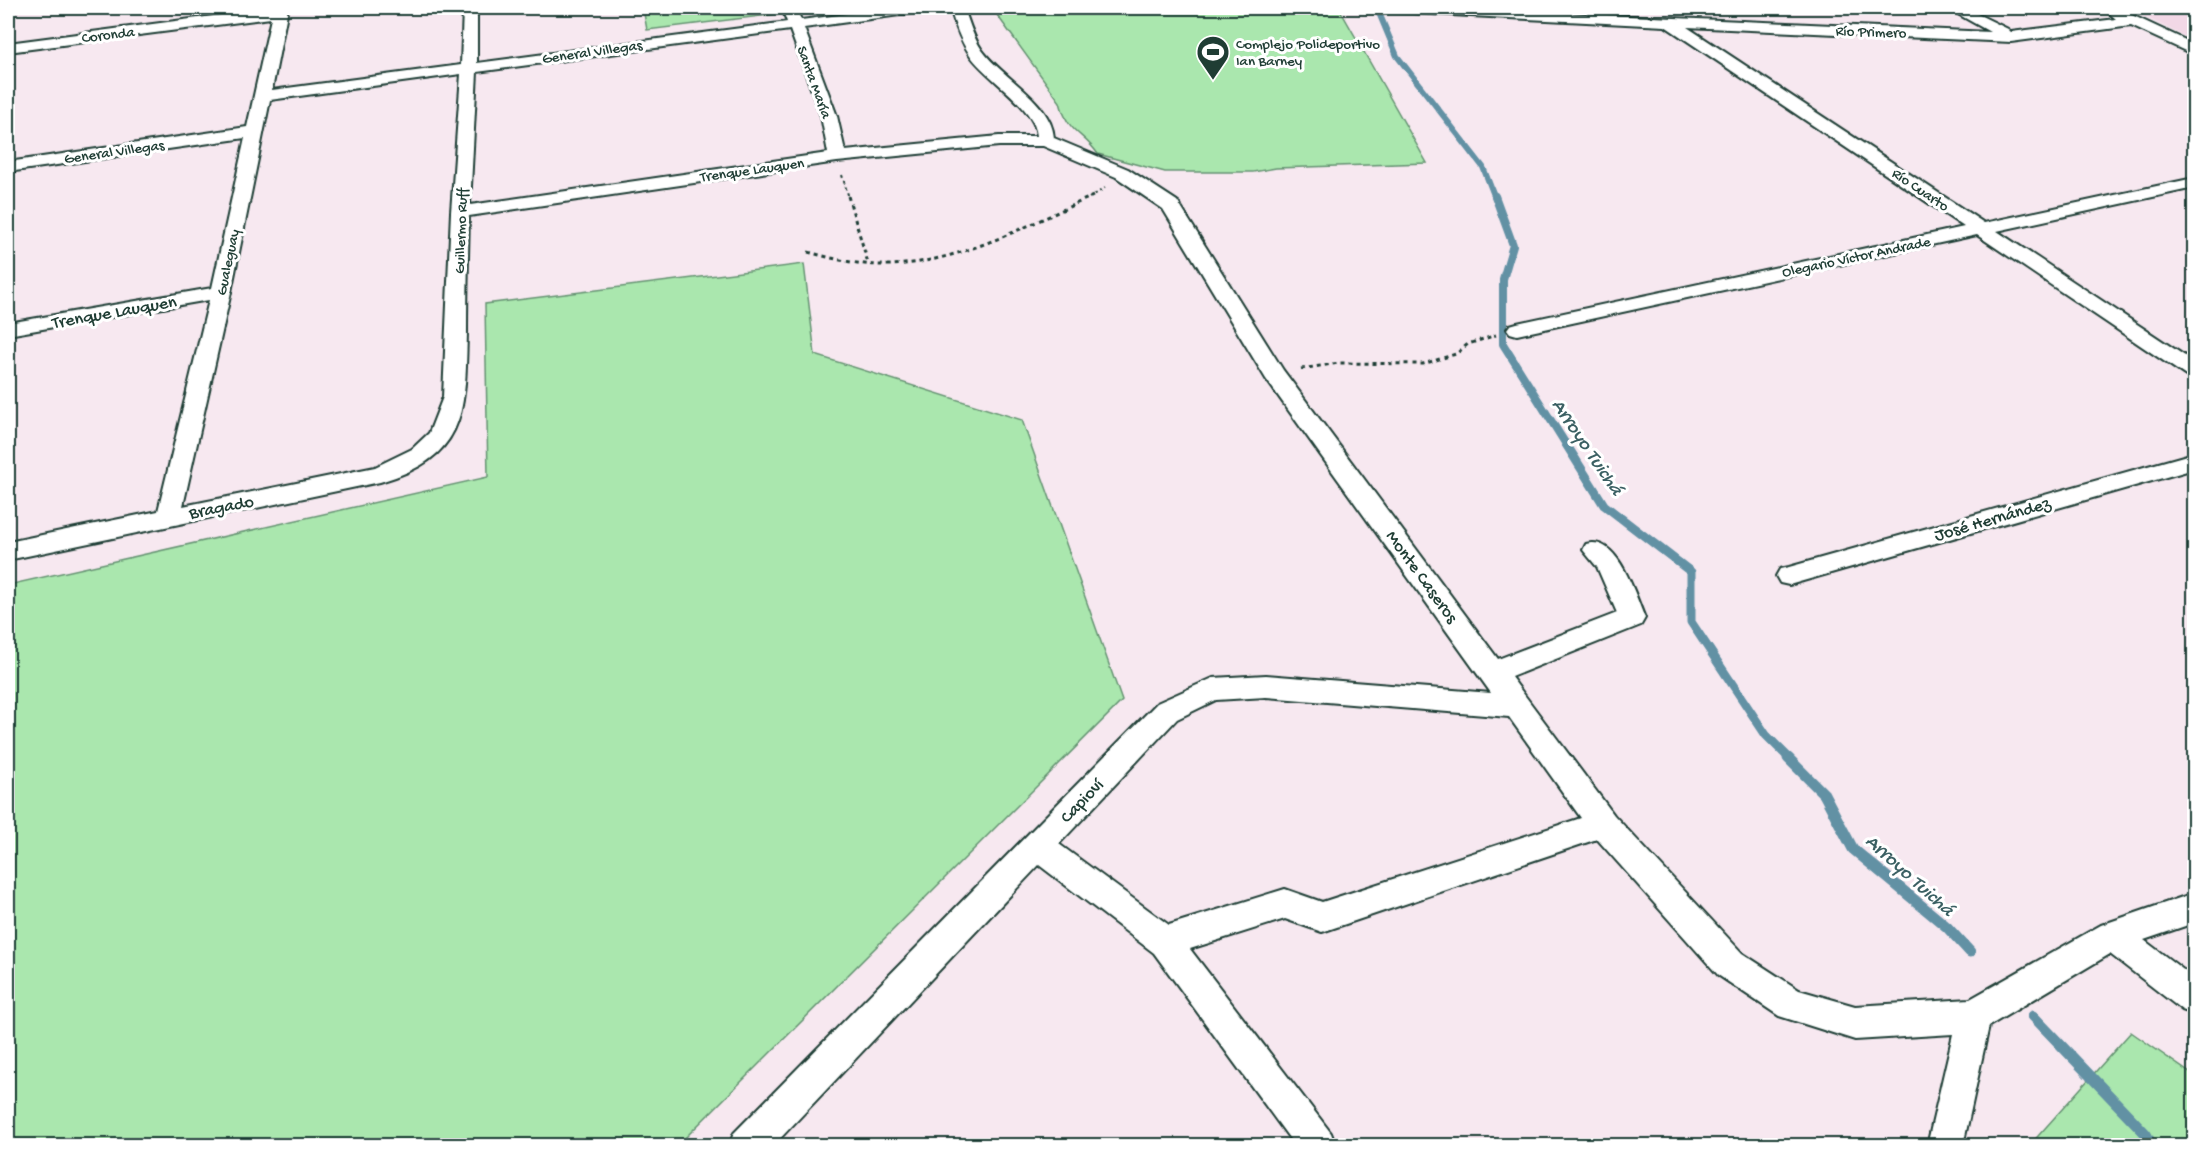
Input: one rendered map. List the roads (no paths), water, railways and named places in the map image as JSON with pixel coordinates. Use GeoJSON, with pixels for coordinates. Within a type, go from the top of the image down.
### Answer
{"type":"FeatureCollection","features":[{"type":"Feature","properties":{"kind":"street","name":"Guillermo Ruff"},"geometry":{"type":"LineString","coordinates":[[429,449],[449,422],[454,397],[470,8]]}},
{"type":"Feature","properties":{"kind":"street","name":"Santa María"},"geometry":{"type":"LineString","coordinates":[[789,8],[829,116],[837,157]]}},
{"type":"Feature","properties":{"kind":"street","name":"General Villegas"},"geometry":{"type":"LineString","coordinates":[[263,96],[922,8]]}},
{"type":"Feature","properties":{"kind":"street"},"geometry":{"type":"LineString","coordinates":[[957,8],[964,31],[977,54],[1023,99],[1045,126],[1046,141]]}},
{"type":"Feature","properties":{"kind":"street","name":"Río Primero"},"geometry":{"type":"LineString","coordinates":[[1393,8],[2012,37],[2132,21]]}},
{"type":"Feature","properties":{"kind":"street","name":"Río Cuarto"},"geometry":{"type":"LineString","coordinates":[[1648,8],[2194,372]]}},
{"type":"Feature","properties":{"kind":"street"},"geometry":{"type":"LineString","coordinates":[[1954,8],[2012,37]]}},
{"type":"Feature","properties":{"kind":"street"},"geometry":{"type":"LineString","coordinates":[[2104,8],[2194,50]]}},
{"type":"Feature","properties":{"kind":"street","name":"Coronda"},"geometry":{"type":"LineString","coordinates":[[8,47],[281,10]]}},
{"type":"Feature","properties":{"kind":"street","name":"Gualeguay"},"geometry":{"type":"LineString","coordinates":[[169,516],[221,292],[281,10]]}},
{"type":"Feature","properties":{"kind":"street","name":"General Villegas"},"geometry":{"type":"LineString","coordinates":[[8,167],[256,131]]}},
{"type":"Feature","properties":{"kind":"street","name":"Trenque Lauquen"},"geometry":{"type":"LineString","coordinates":[[460,212],[837,157],[999,141],[1046,141]]}},
{"type":"Feature","properties":{"kind":"street","name":"Monte Caseros"},"geometry":{"type":"LineString","coordinates":[[1046,141],[1122,173],[1170,205],[1274,374],[1604,824],[1730,964],[1791,1004],[1856,1023],[1974,1016]]}},
{"type":"Feature","properties":{"kind":"street","name":"Olegario Víctor Andrade"},"geometry":{"type":"LineString","coordinates":[[1517,329],[2194,183]]}},
{"type":"Feature","properties":{"kind":"street","name":"Trenque Lauquen"},"geometry":{"type":"LineString","coordinates":[[8,329],[221,292]]}},
{"type":"Feature","properties":{"kind":"street","name":"Bragado"},"geometry":{"type":"LineString","coordinates":[[8,551],[380,474],[408,463],[429,449]]}},
{"type":"Feature","properties":{"kind":"street","name":"José Hernández"},"geometry":{"type":"LineString","coordinates":[[1789,576],[2194,461]]}},
{"type":"Feature","properties":{"kind":"street"},"geometry":{"type":"LineString","coordinates":[[1493,672],[1632,618],[1607,562],[1596,550]]}},
{"type":"Feature","properties":{"kind":"street","name":"Capioví"},"geometry":{"type":"LineString","coordinates":[[747,1146],[1167,711],[1213,689],[1266,686],[1518,706]]}},
{"type":"Feature","properties":{"kind":"street"},"geometry":{"type":"LineString","coordinates":[[1165,942],[1285,904],[1322,917],[1604,824]]}},
{"type":"Feature","properties":{"kind":"street"},"geometry":{"type":"LineString","coordinates":[[1037,845],[1165,942],[1318,1146]]}},
{"type":"Feature","properties":{"kind":"street"},"geometry":{"type":"LineString","coordinates":[[1945,1146],[1974,1016],[2112,936],[2194,908]]}},
{"type":"Feature","properties":{"kind":"street"},"geometry":{"type":"LineString","coordinates":[[2112,936],[2194,998]]}},
{"type":"Feature","properties":{"kind":"waterway","name":"Arroyo Tuichá"},"geometry":{"type":"LineString","coordinates":[[1377,8],[1397,56],[1483,167],[1495,198]]}},
{"type":"Feature","properties":{"kind":"waterway","name":"Arroyo Tuichá"},"geometry":{"type":"LineString","coordinates":[[1495,196],[1513,245],[1503,279],[1503,344],[1567,446]]}},
{"type":"Feature","properties":{"kind":"waterway","name":"Arroyo Tuichá"},"geometry":{"type":"LineString","coordinates":[[1566,444],[1604,505],[1691,572],[1691,622],[1766,735],[1790,759]]}},
{"type":"Feature","properties":{"kind":"waterway","name":"Arroyo Tuichá"},"geometry":{"type":"LineString","coordinates":[[1788,758],[1824,794],[1853,849],[1947,927],[1970,952]]}},
{"type":"Feature","properties":{"kind":"waterway","name":"Arroyo Tuichá"},"geometry":{"type":"LineString","coordinates":[[2033,1016],[2146,1134],[2152,1146]]}},
{"type":"Feature","properties":{"kind":"place","name":"Complejo Polideportivo Ian Barney"},"geometry":{"type":"Point","coordinates":[1213,81]}}]}
